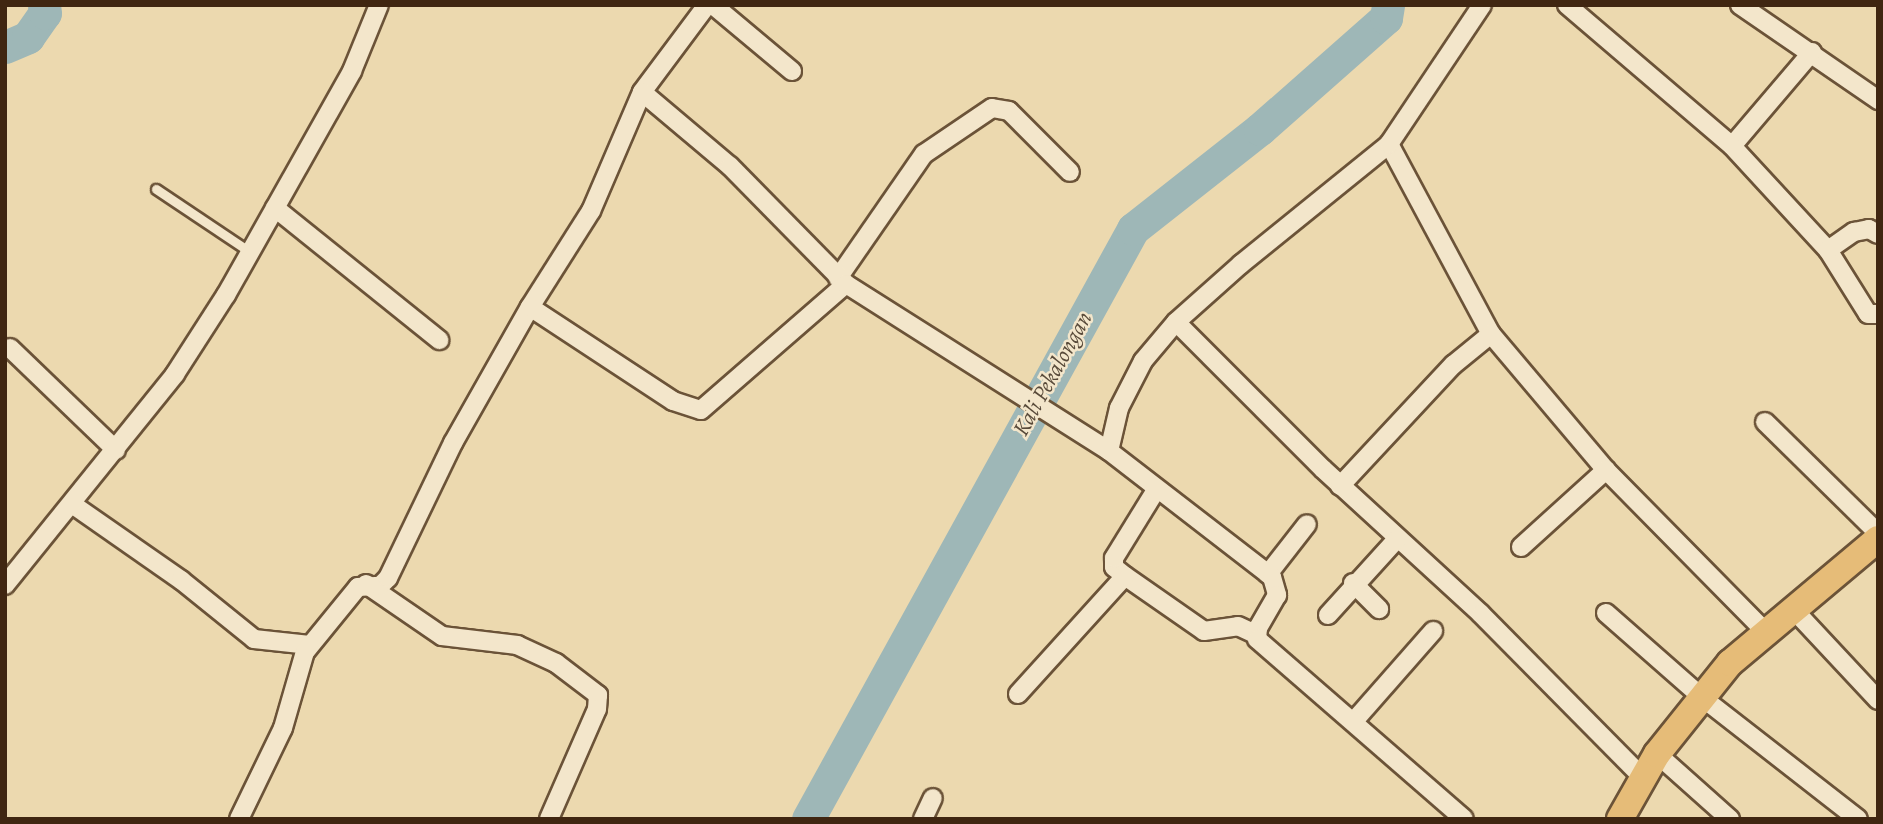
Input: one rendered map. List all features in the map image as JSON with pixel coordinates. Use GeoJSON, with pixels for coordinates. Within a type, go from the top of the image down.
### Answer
{"type":"FeatureCollection","features":[{"type":"Feature","properties":{"kind":"main road"},"geometry":{"type":"LineString","coordinates":[[1620,819],[1657,754],[1704,699],[1730,663],[1764,631],[1794,610],[1878,539]]}},
{"type":"Feature","properties":{"kind":"street"},"geometry":{"type":"LineString","coordinates":[[5,585],[175,374],[250,252],[352,71],[379,5]]}},
{"type":"Feature","properties":{"kind":"street"},"geometry":{"type":"LineString","coordinates":[[239,819],[282,728],[297,670],[310,645],[356,590],[366,584],[380,586],[388,578],[453,443],[530,307],[592,211],[642,92],[707,5]]}},
{"type":"Feature","properties":{"kind":"street"},"geometry":{"type":"LineString","coordinates":[[713,5],[792,71]]}},
{"type":"Feature","properties":{"kind":"street"},"geometry":{"type":"LineString","coordinates":[[1109,451],[1119,408],[1143,360],[1176,322],[1389,144],[1482,5]]}},
{"type":"Feature","properties":{"kind":"street"},"geometry":{"type":"LineString","coordinates":[[1567,5],[1732,146],[1828,250],[1868,314],[1878,314]]}},
{"type":"Feature","properties":{"kind":"street"},"geometry":{"type":"LineString","coordinates":[[1750,8],[1878,100]]}},
{"type":"Feature","properties":{"kind":"street"},"geometry":{"type":"LineString","coordinates":[[1732,146],[1812,52]]}},
{"type":"Feature","properties":{"kind":"street"},"geometry":{"type":"LineString","coordinates":[[642,92],[730,166],[842,281],[1109,451],[1268,574],[1278,584],[1277,595],[1255,634]]}},
{"type":"Feature","properties":{"kind":"street"},"geometry":{"type":"LineString","coordinates":[[530,307],[673,401],[701,411],[842,281],[924,154],[992,108],[1009,111],[1070,172]]}},
{"type":"Feature","properties":{"kind":"street"},"geometry":{"type":"LineString","coordinates":[[1389,144],[1490,334],[1606,470],[1764,631]]}},
{"type":"Feature","properties":{"kind":"street"},"geometry":{"type":"LineString","coordinates":[[275,208],[439,340]]}},
{"type":"Feature","properties":{"kind":"street"},"geometry":{"type":"LineString","coordinates":[[1828,250],[1854,232],[1869,229],[1878,234]]}},
{"type":"Feature","properties":{"kind":"street"},"geometry":{"type":"LineString","coordinates":[[1176,322],[1340,486],[1480,614],[1644,779]]}},
{"type":"Feature","properties":{"kind":"street"},"geometry":{"type":"LineString","coordinates":[[1340,486],[1446,373],[1490,334]]}},
{"type":"Feature","properties":{"kind":"street"},"geometry":{"type":"LineString","coordinates":[[10,348],[116,450]]}},
{"type":"Feature","properties":{"kind":"street"},"geometry":{"type":"LineString","coordinates":[[1765,422],[1878,533]]}},
{"type":"Feature","properties":{"kind":"street"},"geometry":{"type":"LineString","coordinates":[[1521,547],[1606,470]]}},
{"type":"Feature","properties":{"kind":"street"},"geometry":{"type":"LineString","coordinates":[[1156,490],[1114,558],[1114,567],[1182,620],[1204,631],[1238,626],[1255,634],[1465,819]]}},
{"type":"Feature","properties":{"kind":"street"},"geometry":{"type":"LineString","coordinates":[[72,504],[181,580],[254,639],[310,645]]}},
{"type":"Feature","properties":{"kind":"street"},"geometry":{"type":"LineString","coordinates":[[1268,574],[1307,524]]}},
{"type":"Feature","properties":{"kind":"street"},"geometry":{"type":"LineString","coordinates":[[1328,615],[1353,583],[1397,539]]}},
{"type":"Feature","properties":{"kind":"street"},"geometry":{"type":"LineString","coordinates":[[1018,694],[1125,576]]}},
{"type":"Feature","properties":{"kind":"street"},"geometry":{"type":"LineString","coordinates":[[1353,583],[1379,609]]}},
{"type":"Feature","properties":{"kind":"street"},"geometry":{"type":"LineString","coordinates":[[366,584],[442,636],[517,645],[556,663],[598,695],[597,709],[550,819]]}},
{"type":"Feature","properties":{"kind":"street"},"geometry":{"type":"LineString","coordinates":[[1794,610],[1878,700]]}},
{"type":"Feature","properties":{"kind":"street"},"geometry":{"type":"LineString","coordinates":[[1606,613],[1704,699],[1858,819]]}},
{"type":"Feature","properties":{"kind":"street"},"geometry":{"type":"LineString","coordinates":[[1354,721],[1433,631]]}},
{"type":"Feature","properties":{"kind":"street"},"geometry":{"type":"LineString","coordinates":[[1657,754],[1730,819]]}},
{"type":"Feature","properties":{"kind":"street"},"geometry":{"type":"LineString","coordinates":[[923,819],[933,798]]}},
{"type":"Feature","properties":{"kind":"lane"},"geometry":{"type":"LineString","coordinates":[[156,189],[250,252]]}},
{"type":"Feature","properties":{"kind":"waterway"},"geometry":{"type":"LineString","coordinates":[[5,47],[28,37],[45,13],[44,5]]}},
{"type":"Feature","properties":{"kind":"waterway","name":"Kali Pekalongan"},"geometry":{"type":"LineString","coordinates":[[808,819],[1133,229],[1260,129],[1386,18],[1388,5]]}}]}
